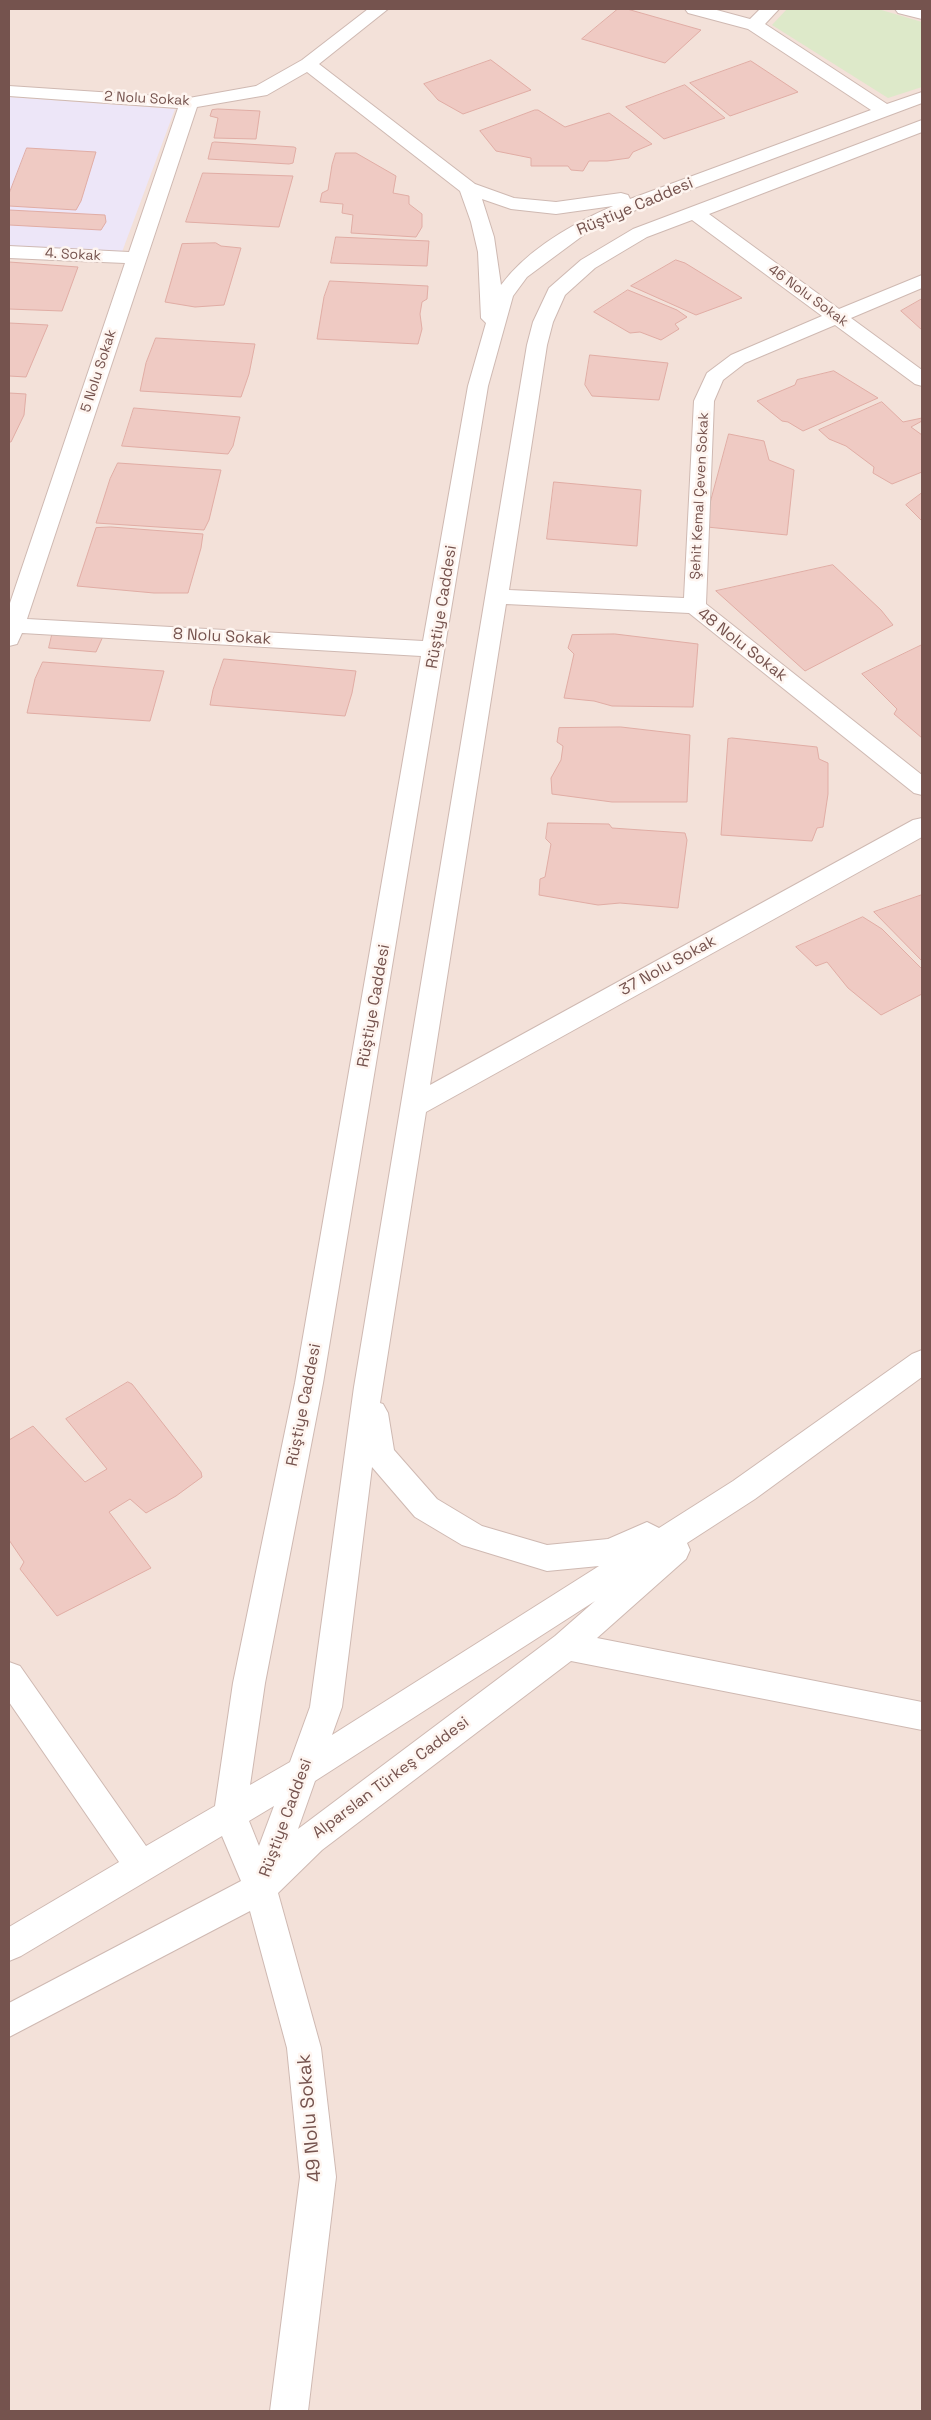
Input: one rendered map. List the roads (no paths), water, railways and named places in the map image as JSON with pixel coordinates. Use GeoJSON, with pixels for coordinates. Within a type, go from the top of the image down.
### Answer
{"type":"FeatureCollection","features":[{"type":"Feature","properties":{"kind":"street","name":"2 Nolu Sokak"},"geometry":{"type":"LineString","coordinates":[[9,91],[190,103],[261,91],[308,64],[379,9]]}},
{"type":"Feature","properties":{"kind":"street"},"geometry":{"type":"LineString","coordinates":[[694,9],[754,25],[885,111]]}},
{"type":"Feature","properties":{"kind":"street"},"geometry":{"type":"LineString","coordinates":[[754,25],[770,9]]}},
{"type":"Feature","properties":{"kind":"street"},"geometry":{"type":"LineString","coordinates":[[904,9],[922,14]]}},
{"type":"Feature","properties":{"kind":"street"},"geometry":{"type":"LineString","coordinates":[[308,64],[468,188],[511,203],[556,208],[601,204],[684,185]]}},
{"type":"Feature","properties":{"kind":"street","name":"Rüştiye Caddesi"},"geometry":{"type":"LineString","coordinates":[[260,1888],[230,1815],[249,1683],[309,1384],[435,649],[478,386],[503,296],[520,273],[582,227],[684,185],[922,97]]}},
{"type":"Feature","properties":{"kind":"street","name":"5 Nolu Sokak"},"geometry":{"type":"LineString","coordinates":[[10,630],[190,103]]}},
{"type":"Feature","properties":{"kind":"street","name":"Rüştiye Caddesi"},"geometry":{"type":"LineString","coordinates":[[260,1888],[326,1707],[368,1387],[537,345],[543,322],[556,292],[588,264],[640,233],[922,126]]}},
{"type":"Feature","properties":{"kind":"street"},"geometry":{"type":"LineString","coordinates":[[468,188],[480,215],[489,246],[492,289],[491,334]]}},
{"type":"Feature","properties":{"kind":"street","name":"46 Nolu Sokak"},"geometry":{"type":"LineString","coordinates":[[694,212],[922,380]]}},
{"type":"Feature","properties":{"kind":"street","name":"4. Sokak"},"geometry":{"type":"LineString","coordinates":[[9,252],[136,258]]}},
{"type":"Feature","properties":{"kind":"street","name":"Şehit Kemal Çeven Sokak"},"geometry":{"type":"LineString","coordinates":[[695,606],[704,401],[714,377],[738,359],[922,281]]}},
{"type":"Feature","properties":{"kind":"street","name":"48 Nolu Sokak"},"geometry":{"type":"LineString","coordinates":[[496,596],[695,606],[922,787]]}},
{"type":"Feature","properties":{"kind":"street","name":"8 Nolu Sokak"},"geometry":{"type":"LineString","coordinates":[[10,630],[435,649]]}},
{"type":"Feature","properties":{"kind":"street","name":"37 Nolu Sokak"},"geometry":{"type":"LineString","coordinates":[[414,1106],[920,830]]}},
{"type":"Feature","properties":{"kind":"street","name":"Alparslan Türkeş Caddesi"},"geometry":{"type":"LineString","coordinates":[[9,1944],[303,1771],[744,1490],[922,1362]]}},
{"type":"Feature","properties":{"kind":"street"},"geometry":{"type":"LineString","coordinates":[[368,1387],[380,1455],[426,1508],[473,1536],[547,1558],[611,1552],[744,1490]]}},
{"type":"Feature","properties":{"kind":"street","name":"Alparslan Türkeş Caddesi"},"geometry":{"type":"LineString","coordinates":[[9,2021],[260,1888],[310,1839],[566,1646],[744,1490]]}},
{"type":"Feature","properties":{"kind":"street"},"geometry":{"type":"LineString","coordinates":[[566,1646],[922,1716]]}},
{"type":"Feature","properties":{"kind":"street"},"geometry":{"type":"LineString","coordinates":[[9,1676],[141,1867]]}},
{"type":"Feature","properties":{"kind":"street","name":"49 Nolu Sokak"},"geometry":{"type":"LineString","coordinates":[[260,1888],[304,2048],[318,2177],[289,2411]]}}]}
